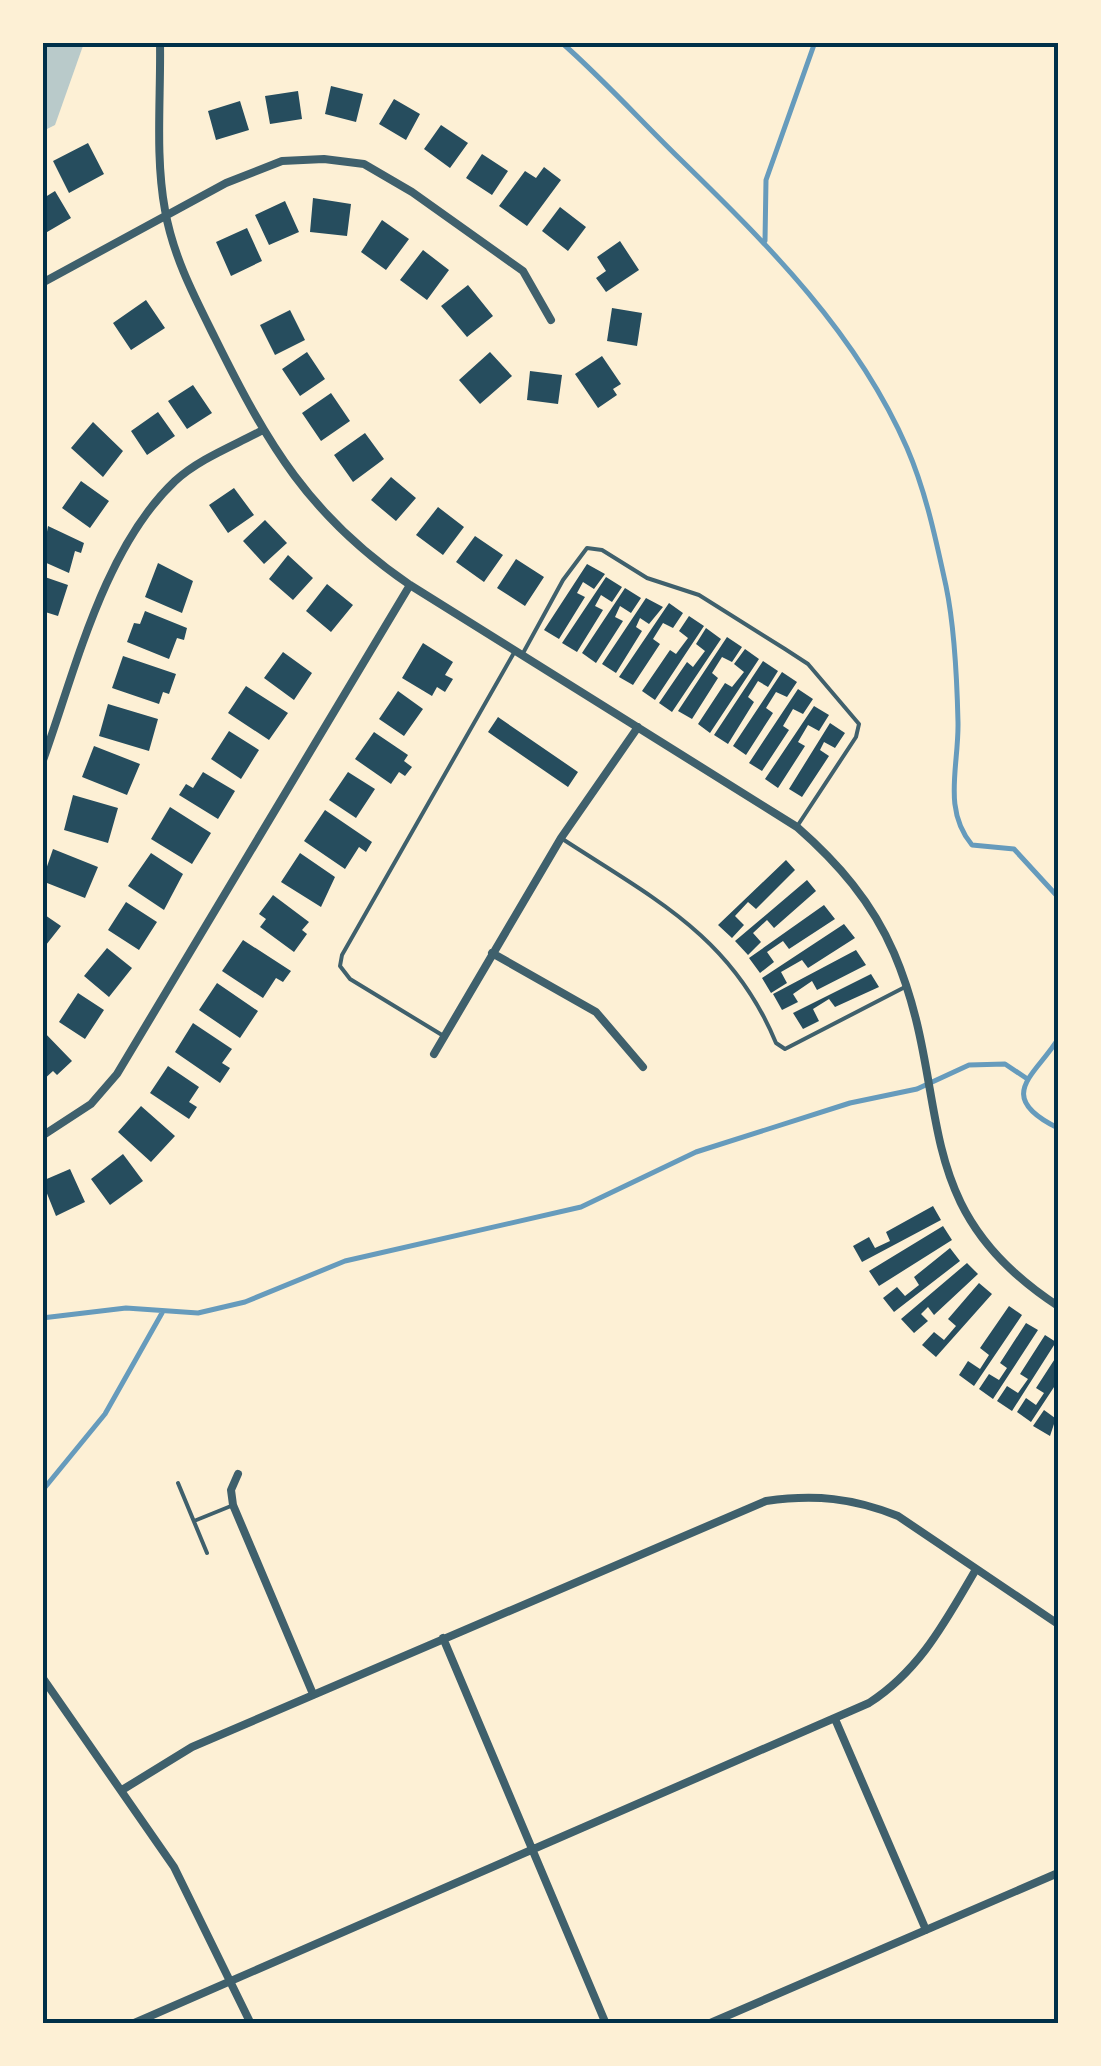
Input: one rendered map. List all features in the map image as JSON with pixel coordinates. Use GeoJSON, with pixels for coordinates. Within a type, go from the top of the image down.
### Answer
{"type":"FeatureCollection","features":[{"type":"Feature","properties":{"kind":"street"},"geometry":{"type":"LineString","coordinates":[[160,42],[162,194],[187,282],[261,431],[308,498],[371,558],[410,586],[797,827],[829,855],[874,912],[906,986],[935,1127],[952,1185],[970,1224],[1018,1278],[1058,1306]]}},
{"type":"Feature","properties":{"kind":"street"},"geometry":{"type":"LineString","coordinates":[[42,282],[166,215],[282,160],[324,159],[364,164],[412,192],[523,271],[551,320]]}},
{"type":"Feature","properties":{"kind":"street"},"geometry":{"type":"LineString","coordinates":[[42,763],[112,572],[142,517],[177,480],[261,431]]}},
{"type":"Feature","properties":{"kind":"street"},"geometry":{"type":"LineString","coordinates":[[42,1136],[91,1104],[117,1074],[410,586]]}},
{"type":"Feature","properties":{"kind":"street"},"geometry":{"type":"LineString","coordinates":[[434,1054],[561,838],[638,727]]}},
{"type":"Feature","properties":{"kind":"street"},"geometry":{"type":"LineString","coordinates":[[492,953],[596,1012],[643,1067]]}},
{"type":"Feature","properties":{"kind":"street"},"geometry":{"type":"LineString","coordinates":[[238,1474],[231,1490],[233,1506],[313,1694]]}},
{"type":"Feature","properties":{"kind":"street"},"geometry":{"type":"LineString","coordinates":[[122,1790],[192,1747],[766,1500],[798,1496],[852,1500],[898,1516],[1058,1624]]}},
{"type":"Feature","properties":{"kind":"street"},"geometry":{"type":"LineString","coordinates":[[132,2024],[835,1719],[890,1689],[914,1666],[936,1640],[975,1571]]}},
{"type":"Feature","properties":{"kind":"street"},"geometry":{"type":"LineString","coordinates":[[443,1638],[606,2024]]}},
{"type":"Feature","properties":{"kind":"street"},"geometry":{"type":"LineString","coordinates":[[42,1677],[174,1867],[251,2024]]}},
{"type":"Feature","properties":{"kind":"street"},"geometry":{"type":"LineString","coordinates":[[835,1719],[926,1930]]}},
{"type":"Feature","properties":{"kind":"street"},"geometry":{"type":"LineString","coordinates":[[708,2024],[1058,1872]]}},
{"type":"Feature","properties":{"kind":"lane"},"geometry":{"type":"LineString","coordinates":[[444,1036],[350,979],[340,966],[342,955],[518,653],[570,569],[588,548],[602,550],[647,578],[699,595],[786,649],[808,664],[858,724],[856,737],[797,827]]}},
{"type":"Feature","properties":{"kind":"lane"},"geometry":{"type":"LineString","coordinates":[[561,838],[663,902],[704,934],[732,964],[776,1043],[786,1049],[906,986]]}},
{"type":"Feature","properties":{"kind":"lane"},"geometry":{"type":"LineString","coordinates":[[178,1483],[207,1553]]}},
{"type":"Feature","properties":{"kind":"lane"},"geometry":{"type":"LineString","coordinates":[[194,1521],[233,1506]]}},
{"type":"Feature","properties":{"kind":"shaded area"},"geometry":{"type":"Polygon","coordinates":[[[43,42],[84,43],[55,125],[43,131],[43,42]]]}},
{"type":"Feature","properties":{"kind":"building"},"geometry":{"type":"Polygon","coordinates":[[[331,86],[363,94],[356,122],[325,114],[331,86]]]}},
{"type":"Feature","properties":{"kind":"building"},"geometry":{"type":"Polygon","coordinates":[[[298,91],[302,119],[270,124],[265,96],[298,91]]]}},
{"type":"Feature","properties":{"kind":"building"},"geometry":{"type":"Polygon","coordinates":[[[394,99],[420,114],[406,140],[379,124],[394,99]]]}},
{"type":"Feature","properties":{"kind":"building"},"geometry":{"type":"Polygon","coordinates":[[[240,101],[249,130],[216,140],[208,111],[240,101]]]}},
{"type":"Feature","properties":{"kind":"building"},"geometry":{"type":"Polygon","coordinates":[[[441,125],[468,143],[450,168],[424,149],[441,125]]]}},
{"type":"Feature","properties":{"kind":"building"},"geometry":{"type":"Polygon","coordinates":[[[88,143],[104,174],[69,193],[53,161],[88,143]]]}},
{"type":"Feature","properties":{"kind":"building"},"geometry":{"type":"Polygon","coordinates":[[[482,154],[508,171],[492,195],[466,178],[482,154]]]}},
{"type":"Feature","properties":{"kind":"building"},"geometry":{"type":"Polygon","coordinates":[[[544,167],[561,180],[527,226],[499,206],[525,171],[536,178],[544,167]]]}},
{"type":"Feature","properties":{"kind":"building"},"geometry":{"type":"Polygon","coordinates":[[[55,191],[71,218],[42,235],[42,199],[55,191]]]}},
{"type":"Feature","properties":{"kind":"building"},"geometry":{"type":"Polygon","coordinates":[[[313,198],[351,204],[347,236],[310,232],[313,198]]]}},
{"type":"Feature","properties":{"kind":"building"},"geometry":{"type":"Polygon","coordinates":[[[285,201],[299,232],[269,245],[255,215],[285,201]]]}},
{"type":"Feature","properties":{"kind":"building"},"geometry":{"type":"Polygon","coordinates":[[[560,207],[586,227],[568,251],[542,231],[560,207]]]}},
{"type":"Feature","properties":{"kind":"building"},"geometry":{"type":"Polygon","coordinates":[[[382,220],[409,239],[386,270],[361,252],[382,220]]]}},
{"type":"Feature","properties":{"kind":"building"},"geometry":{"type":"Polygon","coordinates":[[[247,228],[262,261],[231,276],[216,242],[247,228]]]}},
{"type":"Feature","properties":{"kind":"building"},"geometry":{"type":"Polygon","coordinates":[[[620,241],[639,270],[606,292],[596,278],[606,271],[597,257],[620,241]]]}},
{"type":"Feature","properties":{"kind":"building"},"geometry":{"type":"Polygon","coordinates":[[[423,250],[449,270],[427,300],[400,280],[423,250]]]}},
{"type":"Feature","properties":{"kind":"building"},"geometry":{"type":"Polygon","coordinates":[[[468,285],[493,316],[467,337],[441,306],[468,285]]]}},
{"type":"Feature","properties":{"kind":"building"},"geometry":{"type":"Polygon","coordinates":[[[146,300],[165,328],[131,350],[113,323],[146,300]]]}},
{"type":"Feature","properties":{"kind":"building"},"geometry":{"type":"Polygon","coordinates":[[[612,308],[642,313],[637,346],[607,341],[612,308]]]}},
{"type":"Feature","properties":{"kind":"building"},"geometry":{"type":"Polygon","coordinates":[[[290,310],[305,340],[275,355],[260,325],[290,310]]]}},
{"type":"Feature","properties":{"kind":"building"},"geometry":{"type":"Polygon","coordinates":[[[307,352],[325,379],[300,396],[282,369],[307,352]]]}},
{"type":"Feature","properties":{"kind":"building"},"geometry":{"type":"Polygon","coordinates":[[[490,352],[512,376],[480,404],[459,380],[490,352]]]}},
{"type":"Feature","properties":{"kind":"building"},"geometry":{"type":"Polygon","coordinates":[[[602,356],[621,384],[613,389],[617,395],[598,408],[575,374],[602,356]]]}},
{"type":"Feature","properties":{"kind":"building"},"geometry":{"type":"Polygon","coordinates":[[[530,371],[562,375],[558,404],[527,400],[530,371]]]}},
{"type":"Feature","properties":{"kind":"building"},"geometry":{"type":"Polygon","coordinates":[[[193,385],[212,413],[187,429],[168,401],[193,385]]]}},
{"type":"Feature","properties":{"kind":"building"},"geometry":{"type":"Polygon","coordinates":[[[331,393],[350,421],[321,441],[302,413],[331,393]]]}},
{"type":"Feature","properties":{"kind":"building"},"geometry":{"type":"Polygon","coordinates":[[[158,412],[175,436],[147,455],[131,431],[158,412]]]}},
{"type":"Feature","properties":{"kind":"building"},"geometry":{"type":"Polygon","coordinates":[[[93,422],[123,451],[103,477],[71,448],[93,422]]]}},
{"type":"Feature","properties":{"kind":"building"},"geometry":{"type":"Polygon","coordinates":[[[365,433],[384,459],[353,482],[334,455],[365,433]]]}},
{"type":"Feature","properties":{"kind":"building"},"geometry":{"type":"Polygon","coordinates":[[[391,477],[416,498],[396,521],[371,500],[391,477]]]}},
{"type":"Feature","properties":{"kind":"building"},"geometry":{"type":"Polygon","coordinates":[[[81,481],[109,501],[90,528],[62,508],[81,481]]]}},
{"type":"Feature","properties":{"kind":"building"},"geometry":{"type":"Polygon","coordinates":[[[234,488],[254,515],[228,533],[209,505],[234,488]]]}},
{"type":"Feature","properties":{"kind":"building"},"geometry":{"type":"Polygon","coordinates":[[[438,507],[464,527],[443,555],[416,535],[438,507]]]}},
{"type":"Feature","properties":{"kind":"building"},"geometry":{"type":"Polygon","coordinates":[[[265,520],[287,543],[264,564],[243,541],[265,520]]]}},
{"type":"Feature","properties":{"kind":"building"},"geometry":{"type":"Polygon","coordinates":[[[48,526],[84,543],[81,553],[75,551],[69,573],[42,561],[48,526]]]}},
{"type":"Feature","properties":{"kind":"building"},"geometry":{"type":"Polygon","coordinates":[[[475,536],[503,555],[484,582],[456,562],[475,536]]]}},
{"type":"Feature","properties":{"kind":"building"},"geometry":{"type":"Polygon","coordinates":[[[288,555],[313,578],[293,600],[269,579],[288,555]]]}},
{"type":"Feature","properties":{"kind":"building"},"geometry":{"type":"Polygon","coordinates":[[[516,559],[544,577],[525,606],[497,588],[516,559]]]}},
{"type":"Feature","properties":{"kind":"building"},"geometry":{"type":"Polygon","coordinates":[[[158,563],[193,581],[182,613],[145,597],[158,563]]]}},
{"type":"Feature","properties":{"kind":"building"},"geometry":{"type":"Polygon","coordinates":[[[587,564],[605,574],[594,589],[583,582],[577,593],[585,597],[559,639],[544,630],[587,564]]]}},
{"type":"Feature","properties":{"kind":"building"},"geometry":{"type":"Polygon","coordinates":[[[42,576],[68,585],[58,616],[42,611],[42,576]]]}},
{"type":"Feature","properties":{"kind":"building"},"geometry":{"type":"Polygon","coordinates":[[[606,577],[622,587],[612,602],[601,595],[595,606],[603,610],[577,652],[562,643],[606,577]]]}},
{"type":"Feature","properties":{"kind":"building"},"geometry":{"type":"Polygon","coordinates":[[[327,584],[353,605],[331,632],[306,611],[327,584]]]}},
{"type":"Feature","properties":{"kind":"building"},"geometry":{"type":"Polygon","coordinates":[[[625,588],[641,598],[631,613],[620,606],[615,617],[623,621],[596,663],[582,653],[625,588]]]}},
{"type":"Feature","properties":{"kind":"building"},"geometry":{"type":"Polygon","coordinates":[[[646,598],[663,607],[649,624],[640,618],[636,627],[642,631],[616,673],[602,664],[646,598]]]}},
{"type":"Feature","properties":{"kind":"building"},"geometry":{"type":"Polygon","coordinates":[[[669,603],[683,613],[673,628],[663,623],[653,639],[660,644],[633,685],[619,677],[669,603]]]}},
{"type":"Feature","properties":{"kind":"building"},"geometry":{"type":"Polygon","coordinates":[[[145,611],[187,628],[184,640],[177,638],[169,659],[127,642],[134,623],[140,624],[145,611]]]}},
{"type":"Feature","properties":{"kind":"building"},"geometry":{"type":"Polygon","coordinates":[[[689,616],[704,626],[655,700],[642,691],[670,650],[676,654],[688,638],[679,631],[689,616]]]}},
{"type":"Feature","properties":{"kind":"building"},"geometry":{"type":"Polygon","coordinates":[[[706,628],[721,639],[672,712],[659,703],[687,662],[693,667],[705,651],[696,644],[706,628]]]}},
{"type":"Feature","properties":{"kind":"building"},"geometry":{"type":"Polygon","coordinates":[[[727,637],[742,647],[732,662],[722,657],[712,673],[718,678],[692,719],[678,711],[727,637]]]}},
{"type":"Feature","properties":{"kind":"building"},"geometry":{"type":"Polygon","coordinates":[[[423,643],[453,662],[445,675],[453,679],[445,692],[437,687],[432,696],[402,678],[423,643]]]}},
{"type":"Feature","properties":{"kind":"building"},"geometry":{"type":"Polygon","coordinates":[[[745,649],[759,659],[710,733],[698,724],[725,683],[732,687],[744,672],[734,664],[745,649]]]}},
{"type":"Feature","properties":{"kind":"building"},"geometry":{"type":"Polygon","coordinates":[[[283,652],[312,673],[294,700],[264,678],[283,652]]]}},
{"type":"Feature","properties":{"kind":"building"},"geometry":{"type":"Polygon","coordinates":[[[123,656],[176,674],[169,694],[163,692],[159,704],[112,688],[123,656]]]}},
{"type":"Feature","properties":{"kind":"building"},"geometry":{"type":"Polygon","coordinates":[[[763,661],[778,671],[768,687],[758,681],[748,697],[754,702],[728,744],[714,735],[763,661]]]}},
{"type":"Feature","properties":{"kind":"building"},"geometry":{"type":"Polygon","coordinates":[[[782,672],[797,682],[787,697],[776,692],[766,708],[773,713],[746,755],[733,746],[782,672]]]}},
{"type":"Feature","properties":{"kind":"building"},"geometry":{"type":"Polygon","coordinates":[[[246,686],[288,713],[269,740],[228,713],[246,686]]]}},
{"type":"Feature","properties":{"kind":"building"},"geometry":{"type":"Polygon","coordinates":[[[798,689],[813,699],[803,714],[793,709],[783,726],[789,730],[762,771],[749,763],[798,689]]]}},
{"type":"Feature","properties":{"kind":"building"},"geometry":{"type":"Polygon","coordinates":[[[398,691],[423,709],[404,736],[379,719],[398,691]]]}},
{"type":"Feature","properties":{"kind":"building"},"geometry":{"type":"Polygon","coordinates":[[[108,704],[158,719],[149,751],[99,736],[108,704]]]}},
{"type":"Feature","properties":{"kind":"building"},"geometry":{"type":"Polygon","coordinates":[[[814,706],[829,715],[819,731],[808,725],[798,742],[805,746],[778,788],[765,779],[814,706]]]}},
{"type":"Feature","properties":{"kind":"building"},"geometry":{"type":"Polygon","coordinates":[[[498,717],[578,772],[568,787],[488,732],[498,717]]]}},
{"type":"Feature","properties":{"kind":"building"},"geometry":{"type":"Polygon","coordinates":[[[830,723],[845,733],[835,748],[824,742],[820,750],[829,756],[802,797],[789,789],[830,723]]]}},
{"type":"Feature","properties":{"kind":"building"},"geometry":{"type":"Polygon","coordinates":[[[229,731],[259,750],[241,779],[211,759],[229,731]]]}},
{"type":"Feature","properties":{"kind":"building"},"geometry":{"type":"Polygon","coordinates":[[[374,732],[408,755],[404,761],[412,767],[405,776],[399,772],[391,784],[355,759],[374,732]]]}},
{"type":"Feature","properties":{"kind":"building"},"geometry":{"type":"Polygon","coordinates":[[[94,746],[140,764],[127,795],[82,777],[94,746]]]}},
{"type":"Feature","properties":{"kind":"building"},"geometry":{"type":"Polygon","coordinates":[[[203,772],[235,791],[218,819],[179,795],[186,784],[193,788],[203,772]]]}},
{"type":"Feature","properties":{"kind":"building"},"geometry":{"type":"Polygon","coordinates":[[[348,772],[375,789],[356,818],[329,800],[348,772]]]}},
{"type":"Feature","properties":{"kind":"building"},"geometry":{"type":"Polygon","coordinates":[[[73,795],[118,808],[108,843],[64,830],[73,795]]]}},
{"type":"Feature","properties":{"kind":"building"},"geometry":{"type":"Polygon","coordinates":[[[170,807],[211,833],[192,864],[151,839],[170,807]]]}},
{"type":"Feature","properties":{"kind":"building"},"geometry":{"type":"Polygon","coordinates":[[[325,810],[372,842],[366,852],[359,847],[345,869],[304,841],[325,810]]]}},
{"type":"Feature","properties":{"kind":"building"},"geometry":{"type":"Polygon","coordinates":[[[53,849],[98,867],[85,898],[42,881],[53,849]]]}},
{"type":"Feature","properties":{"kind":"building"},"geometry":{"type":"Polygon","coordinates":[[[151,853],[183,874],[164,910],[128,886],[151,853]]]}},
{"type":"Feature","properties":{"kind":"building"},"geometry":{"type":"Polygon","coordinates":[[[300,853],[335,877],[321,907],[281,882],[300,853]]]}},
{"type":"Feature","properties":{"kind":"building"},"geometry":{"type":"Polygon","coordinates":[[[786,860],[795,870],[756,909],[748,902],[735,916],[744,925],[732,938],[718,925],[786,860]]]}},
{"type":"Feature","properties":{"kind":"building"},"geometry":{"type":"Polygon","coordinates":[[[807,880],[816,891],[774,928],[767,920],[753,933],[761,942],[748,955],[735,941],[807,880]]]}},
{"type":"Feature","properties":{"kind":"building"},"geometry":{"type":"Polygon","coordinates":[[[273,895],[309,922],[302,930],[307,934],[294,952],[260,927],[266,919],[259,914],[273,895]]]}},
{"type":"Feature","properties":{"kind":"building"},"geometry":{"type":"Polygon","coordinates":[[[126,902],[157,922],[139,950],[108,930],[126,902]]]}},
{"type":"Feature","properties":{"kind":"building"},"geometry":{"type":"Polygon","coordinates":[[[824,905],[835,919],[789,949],[783,941],[767,952],[774,962],[760,973],[749,958],[824,905]]]}},
{"type":"Feature","properties":{"kind":"building"},"geometry":{"type":"Polygon","coordinates":[[[42,913],[61,926],[42,950],[42,913]]]}},
{"type":"Feature","properties":{"kind":"building"},"geometry":{"type":"Polygon","coordinates":[[[844,924],[855,938],[808,968],[802,960],[781,972],[787,983],[771,993],[762,978],[844,924]]]}},
{"type":"Feature","properties":{"kind":"building"},"geometry":{"type":"Polygon","coordinates":[[[243,940],[291,971],[283,982],[276,978],[263,998],[222,971],[243,940]]]}},
{"type":"Feature","properties":{"kind":"building"},"geometry":{"type":"Polygon","coordinates":[[[107,948],[132,968],[109,997],[84,976],[107,948]]]}},
{"type":"Feature","properties":{"kind":"building"},"geometry":{"type":"Polygon","coordinates":[[[856,950],[866,965],[817,990],[812,981],[793,994],[798,1002],[782,1010],[773,994],[856,950]]]}},
{"type":"Feature","properties":{"kind":"building"},"geometry":{"type":"Polygon","coordinates":[[[871,974],[879,987],[835,1007],[829,999],[813,1009],[819,1021],[803,1029],[793,1013],[871,974]]]}},
{"type":"Feature","properties":{"kind":"building"},"geometry":{"type":"Polygon","coordinates":[[[217,983],[258,1011],[240,1038],[199,1010],[217,983]]]}},
{"type":"Feature","properties":{"kind":"building"},"geometry":{"type":"Polygon","coordinates":[[[78,993],[104,1010],[85,1039],[59,1022],[78,993]]]}},
{"type":"Feature","properties":{"kind":"building"},"geometry":{"type":"Polygon","coordinates":[[[193,1023],[232,1049],[222,1063],[230,1068],[220,1083],[175,1052],[193,1023]]]}},
{"type":"Feature","properties":{"kind":"building"},"geometry":{"type":"Polygon","coordinates":[[[42,1030],[72,1061],[57,1075],[53,1071],[42,1081],[42,1030]]]}},
{"type":"Feature","properties":{"kind":"building"},"geometry":{"type":"Polygon","coordinates":[[[168,1066],[199,1087],[189,1102],[197,1107],[189,1119],[150,1093],[168,1066]]]}},
{"type":"Feature","properties":{"kind":"building"},"geometry":{"type":"Polygon","coordinates":[[[141,1106],[175,1136],[151,1162],[118,1132],[141,1106]]]}},
{"type":"Feature","properties":{"kind":"building"},"geometry":{"type":"Polygon","coordinates":[[[123,1154],[143,1181],[110,1205],[91,1179],[123,1154]]]}},
{"type":"Feature","properties":{"kind":"building"},"geometry":{"type":"Polygon","coordinates":[[[70,1169],[85,1202],[56,1216],[42,1181],[70,1169]]]}},
{"type":"Feature","properties":{"kind":"building"},"geometry":{"type":"Polygon","coordinates":[[[933,1206],[941,1220],[862,1262],[853,1246],[869,1237],[875,1248],[890,1241],[886,1232],[933,1206]]]}},
{"type":"Feature","properties":{"kind":"building"},"geometry":{"type":"Polygon","coordinates":[[[943,1226],[952,1240],[879,1286],[869,1271],[943,1226]]]}},
{"type":"Feature","properties":{"kind":"building"},"geometry":{"type":"Polygon","coordinates":[[[950,1248],[960,1261],[894,1312],[883,1298],[897,1287],[905,1296],[919,1285],[914,1277],[950,1248]]]}},
{"type":"Feature","properties":{"kind":"building"},"geometry":{"type":"Polygon","coordinates":[[[967,1263],[978,1274],[934,1315],[928,1307],[921,1314],[928,1321],[914,1333],[901,1319],[967,1263]]]}},
{"type":"Feature","properties":{"kind":"building"},"geometry":{"type":"Polygon","coordinates":[[[979,1283],[992,1294],[936,1357],[922,1345],[934,1332],[944,1340],[956,1326],[948,1319],[979,1283]]]}},
{"type":"Feature","properties":{"kind":"building"},"geometry":{"type":"Polygon","coordinates":[[[1009,1306],[1022,1315],[974,1386],[959,1375],[968,1361],[980,1369],[989,1355],[980,1348],[1009,1306]]]}},
{"type":"Feature","properties":{"kind":"building"},"geometry":{"type":"Polygon","coordinates":[[[1026,1323],[1038,1330],[993,1399],[979,1389],[989,1374],[999,1380],[1007,1368],[1000,1363],[1026,1323]]]}},
{"type":"Feature","properties":{"kind":"building"},"geometry":{"type":"Polygon","coordinates":[[[1045,1335],[1056,1342],[1012,1411],[997,1401],[1007,1386],[1018,1393],[1028,1379],[1020,1374],[1045,1335]]]}},
{"type":"Feature","properties":{"kind":"building"},"geometry":{"type":"Polygon","coordinates":[[[1058,1354],[1058,1381],[1031,1422],[1017,1412],[1026,1398],[1036,1405],[1044,1393],[1036,1388],[1058,1354]]]}},
{"type":"Feature","properties":{"kind":"building"},"geometry":{"type":"Polygon","coordinates":[[[1044,1410],[1055,1418],[1058,1412],[1050,1436],[1033,1426],[1044,1410]]]}},
{"type":"Feature","properties":{"kind":"waterway"},"geometry":{"type":"LineString","coordinates":[[561,42],[746,224],[808,293],[863,366],[907,448],[920,482],[949,602],[957,689],[957,817],[972,845],[1014,849],[1058,897]]}},
{"type":"Feature","properties":{"kind":"waterway"},"geometry":{"type":"LineString","coordinates":[[765,241],[766,180],[815,42]]}},
{"type":"Feature","properties":{"kind":"waterway"},"geometry":{"type":"LineString","coordinates":[[1058,1039],[1031,1075],[1024,1095],[1027,1106],[1058,1128]]}},
{"type":"Feature","properties":{"kind":"waterway"},"geometry":{"type":"LineString","coordinates":[[42,1318],[126,1308],[198,1313],[245,1302],[345,1261],[581,1207],[696,1152],[850,1103],[917,1089],[969,1065],[1005,1064],[1026,1078]]}},
{"type":"Feature","properties":{"kind":"waterway"},"geometry":{"type":"LineString","coordinates":[[42,1491],[105,1414],[162,1313]]}}]}
